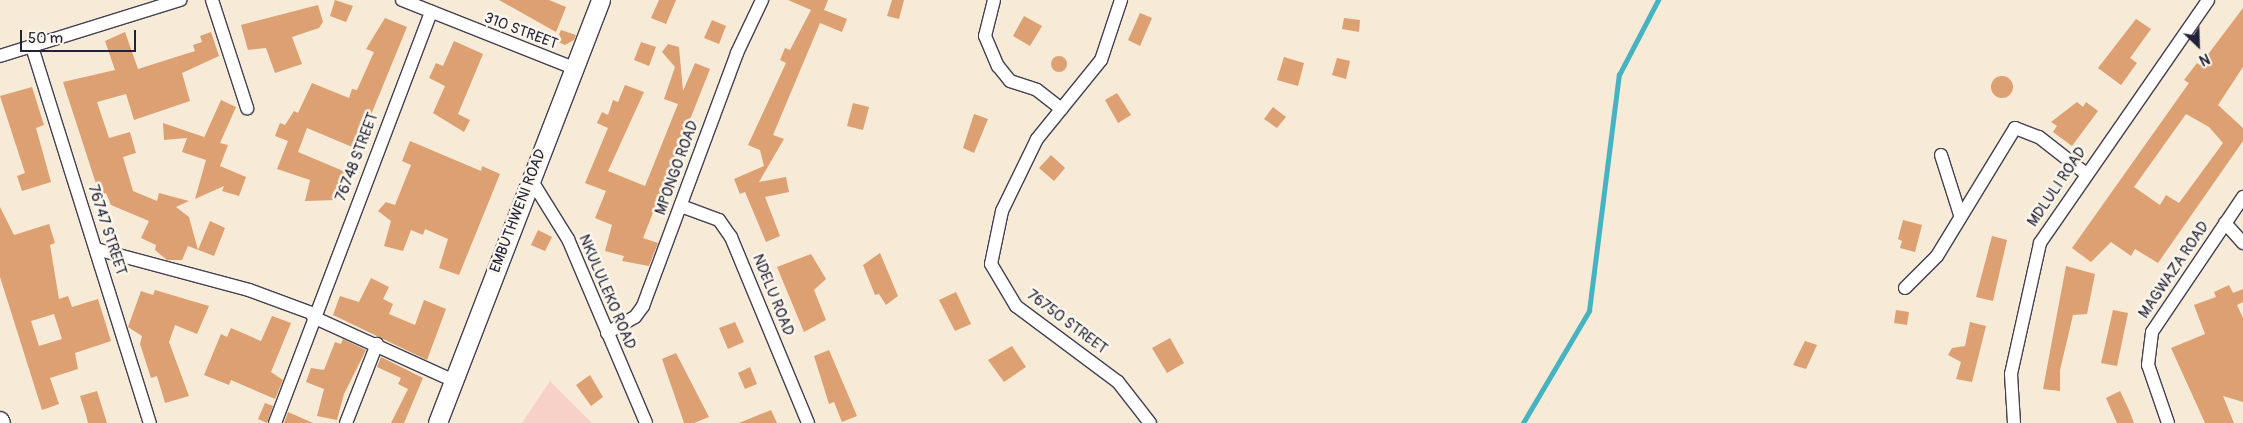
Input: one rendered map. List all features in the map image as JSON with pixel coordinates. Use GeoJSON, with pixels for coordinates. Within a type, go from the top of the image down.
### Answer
{"type":"FeatureCollection","features":[{"type":"Feature","properties":{"kind":"street"},"geometry":{"type":"LineString","coordinates":[[0,56],[180,0]]}},
{"type":"Feature","properties":{"kind":"street"},"geometry":{"type":"LineString","coordinates":[[212,0],[247,108]]}},
{"type":"Feature","properties":{"kind":"street","name":"310 STREET"},"geometry":{"type":"LineString","coordinates":[[402,0],[574,68]]}},
{"type":"Feature","properties":{"kind":"street","name":"EMBUTHWENI ROAD"},"geometry":{"type":"LineString","coordinates":[[438,423],[530,178],[601,0]]}},
{"type":"Feature","properties":{"kind":"street","name":"MPONGO ROAD"},"geometry":{"type":"LineString","coordinates":[[607,333],[635,317],[643,306],[762,0]]}},
{"type":"Feature","properties":{"kind":"street"},"geometry":{"type":"LineString","coordinates":[[994,0],[985,36],[998,66],[1010,81],[1037,90],[1061,109]]}},
{"type":"Feature","properties":{"kind":"street","name":"76750 STREET"},"geometry":{"type":"LineString","coordinates":[[1121,0],[1101,60],[1037,139],[1002,211],[991,264],[1016,306],[1118,382],[1150,423]]}},
{"type":"Feature","properties":{"kind":"street","name":"MDLULI ROAD"},"geometry":{"type":"LineString","coordinates":[[2014,423],[2011,374],[2035,257],[2047,228],[2208,0]]}},
{"type":"Feature","properties":{"kind":"street","name":"76748 STREET"},"geometry":{"type":"LineString","coordinates":[[275,423],[313,316],[431,12]]}},
{"type":"Feature","properties":{"kind":"street","name":"76747 STREET"},"geometry":{"type":"LineString","coordinates":[[32,47],[150,423]]}},
{"type":"Feature","properties":{"kind":"street"},"geometry":{"type":"LineString","coordinates":[[1905,288],[1937,256],[1960,215],[2015,128],[2039,137],[2085,172]]}},
{"type":"Feature","properties":{"kind":"street"},"geometry":{"type":"LineString","coordinates":[[1941,154],[1960,215]]}},
{"type":"Feature","properties":{"kind":"street","name":"NKULULEKO ROAD"},"geometry":{"type":"LineString","coordinates":[[530,178],[568,239],[646,423]]}},
{"type":"Feature","properties":{"kind":"street","name":"MAGWAZA ROAD"},"geometry":{"type":"LineString","coordinates":[[2168,423],[2148,365],[2152,332],[2243,197]]}},
{"type":"Feature","properties":{"kind":"street","name":"NDELU ROAD"},"geometry":{"type":"LineString","coordinates":[[681,206],[719,220],[731,237],[808,423]]}},
{"type":"Feature","properties":{"kind":"street"},"geometry":{"type":"LineString","coordinates":[[2225,222],[2243,243]]}},
{"type":"Feature","properties":{"kind":"street"},"geometry":{"type":"LineString","coordinates":[[96,249],[249,290],[377,344],[454,381]]}},
{"type":"Feature","properties":{"kind":"street"},"geometry":{"type":"LineString","coordinates":[[346,423],[377,344]]}},
{"type":"Feature","properties":{"kind":"shaded area"},"geometry":{"type":"Polygon","coordinates":[[[550,381],[592,423],[522,423],[550,381]]]}},
{"type":"Feature","properties":{"kind":"building"},"geometry":{"type":"Polygon","coordinates":[[[335,0],[353,6],[346,22],[330,16],[335,0]]]}},
{"type":"Feature","properties":{"kind":"building"},"geometry":{"type":"Polygon","coordinates":[[[499,0],[549,0],[566,7],[556,32],[499,0]]]}},
{"type":"Feature","properties":{"kind":"building"},"geometry":{"type":"Polygon","coordinates":[[[659,0],[676,0],[666,24],[651,18],[659,0]]]}},
{"type":"Feature","properties":{"kind":"building"},"geometry":{"type":"Polygon","coordinates":[[[788,0],[828,0],[824,10],[847,19],[842,32],[820,23],[773,135],[784,139],[759,182],[786,177],[789,192],[765,197],[780,236],[766,242],[745,192],[740,194],[734,179],[764,166],[760,150],[748,145],[786,63],[780,60],[785,48],[790,50],[811,10],[788,0]]]}},
{"type":"Feature","properties":{"kind":"building"},"geometry":{"type":"Polygon","coordinates":[[[892,0],[904,0],[899,19],[887,16],[892,0]]]}},
{"type":"Feature","properties":{"kind":"building"},"geometry":{"type":"Polygon","coordinates":[[[318,5],[323,22],[319,28],[292,37],[302,64],[275,73],[266,48],[248,50],[241,25],[318,5]]]}},
{"type":"Feature","properties":{"kind":"building"},"geometry":{"type":"Polygon","coordinates":[[[2243,8],[2243,67],[2218,105],[2243,128],[2243,141],[2158,263],[2135,249],[2131,256],[2111,242],[2091,262],[2072,248],[2189,83],[2184,80],[2197,63],[2200,65],[2243,8]],[[2186,114],[2134,187],[2160,205],[2166,195],[2179,203],[2223,143],[2209,127],[2186,114]]]}},
{"type":"Feature","properties":{"kind":"building"},"geometry":{"type":"Polygon","coordinates":[[[1140,13],[1152,18],[1140,46],[1128,40],[1140,13]]]}},
{"type":"Feature","properties":{"kind":"building"},"geometry":{"type":"Polygon","coordinates":[[[1024,16],[1042,26],[1030,46],[1013,36],[1024,16]]]}},
{"type":"Feature","properties":{"kind":"building"},"geometry":{"type":"Polygon","coordinates":[[[385,18],[407,27],[357,149],[307,128],[298,152],[348,173],[337,200],[305,201],[310,180],[277,169],[288,141],[275,136],[280,123],[285,125],[294,111],[298,113],[312,83],[349,98],[352,89],[357,90],[374,52],[366,49],[385,18]]]}},
{"type":"Feature","properties":{"kind":"building"},"geometry":{"type":"Polygon","coordinates":[[[1344,18],[1360,20],[1359,32],[1342,29],[1344,18]]]}},
{"type":"Feature","properties":{"kind":"building"},"geometry":{"type":"Polygon","coordinates":[[[2136,19],[2151,29],[2130,58],[2137,63],[2121,85],[2098,68],[2136,19]]]}},
{"type":"Feature","properties":{"kind":"building"},"geometry":{"type":"Polygon","coordinates":[[[712,20],[726,26],[719,44],[704,38],[712,20]]]}},
{"type":"Feature","properties":{"kind":"building"},"geometry":{"type":"Polygon","coordinates":[[[561,30],[576,35],[574,40],[565,45],[556,41],[561,30]]]}},
{"type":"Feature","properties":{"kind":"building"},"geometry":{"type":"Polygon","coordinates":[[[125,32],[138,69],[195,51],[193,45],[202,42],[200,36],[211,32],[219,56],[182,73],[190,101],[134,120],[126,94],[97,102],[109,138],[130,132],[136,153],[123,157],[133,191],[157,201],[159,193],[189,201],[176,207],[189,217],[198,250],[188,246],[182,260],[167,260],[155,250],[156,245],[141,238],[149,221],[111,205],[106,193],[100,196],[63,82],[115,70],[105,41],[125,32]]]}},
{"type":"Feature","properties":{"kind":"building"},"geometry":{"type":"Polygon","coordinates":[[[454,41],[483,54],[458,114],[470,120],[464,132],[433,113],[445,86],[429,78],[436,63],[443,66],[454,41]]]}},
{"type":"Feature","properties":{"kind":"building"},"geometry":{"type":"Polygon","coordinates":[[[641,42],[656,47],[649,66],[634,60],[641,42]]]}},
{"type":"Feature","properties":{"kind":"building"},"geometry":{"type":"Polygon","coordinates":[[[668,44],[679,47],[683,91],[695,63],[710,69],[643,238],[658,243],[649,266],[622,261],[624,256],[605,251],[612,225],[595,218],[606,191],[585,183],[608,128],[597,123],[602,112],[608,115],[613,100],[618,102],[625,85],[644,92],[608,171],[645,186],[678,104],[664,99],[675,67],[662,52],[668,44]]]}},
{"type":"Feature","properties":{"kind":"building"},"geometry":{"type":"Polygon","coordinates":[[[1059,56],[1065,58],[1067,64],[1065,70],[1059,72],[1053,70],[1051,64],[1053,58],[1059,56]]]}},
{"type":"Feature","properties":{"kind":"building"},"geometry":{"type":"Polygon","coordinates":[[[1284,57],[1304,63],[1298,86],[1277,80],[1284,57]]]}},
{"type":"Feature","properties":{"kind":"building"},"geometry":{"type":"Polygon","coordinates":[[[1337,58],[1350,61],[1346,79],[1332,75],[1337,58]]]}},
{"type":"Feature","properties":{"kind":"building"},"geometry":{"type":"Polygon","coordinates":[[[1998,76],[2006,76],[2013,83],[2013,91],[2006,98],[1998,98],[1991,91],[1991,83],[1998,76]]]}},
{"type":"Feature","properties":{"kind":"building"},"geometry":{"type":"Polygon","coordinates":[[[32,87],[44,125],[36,128],[51,182],[22,191],[17,176],[25,173],[0,96],[32,87]]]}},
{"type":"Feature","properties":{"kind":"building"},"geometry":{"type":"Polygon","coordinates":[[[1117,93],[1131,115],[1118,123],[1105,100],[1117,93]]]}},
{"type":"Feature","properties":{"kind":"building"},"geometry":{"type":"Polygon","coordinates":[[[221,100],[236,107],[220,143],[228,145],[220,166],[246,177],[239,196],[222,191],[224,186],[195,199],[206,160],[182,152],[187,138],[164,140],[163,123],[204,137],[203,140],[221,100]]]}},
{"type":"Feature","properties":{"kind":"building"},"geometry":{"type":"Polygon","coordinates":[[[2077,102],[2083,107],[2086,102],[2098,111],[2072,146],[2053,132],[2057,126],[2051,122],[2077,102]]]}},
{"type":"Feature","properties":{"kind":"building"},"geometry":{"type":"Polygon","coordinates":[[[853,103],[869,107],[863,130],[847,126],[853,103]]]}},
{"type":"Feature","properties":{"kind":"building"},"geometry":{"type":"Polygon","coordinates":[[[1273,107],[1286,117],[1277,128],[1264,119],[1273,107]]]}},
{"type":"Feature","properties":{"kind":"building"},"geometry":{"type":"Polygon","coordinates":[[[974,114],[988,119],[974,153],[963,148],[974,114]]]}},
{"type":"Feature","properties":{"kind":"building"},"geometry":{"type":"Polygon","coordinates":[[[410,141],[481,171],[482,166],[500,174],[459,275],[439,268],[448,239],[425,229],[423,235],[411,230],[403,251],[384,246],[391,221],[378,211],[386,202],[395,205],[411,165],[402,161],[410,141]]]}},
{"type":"Feature","properties":{"kind":"building"},"geometry":{"type":"Polygon","coordinates":[[[1051,155],[1065,168],[1054,181],[1039,168],[1051,155]]]}},
{"type":"Feature","properties":{"kind":"building"},"geometry":{"type":"Polygon","coordinates":[[[0,207],[14,235],[49,224],[55,243],[50,245],[59,299],[68,296],[72,307],[98,299],[111,341],[75,353],[78,369],[50,378],[59,404],[42,410],[0,277],[0,207]],[[54,314],[31,321],[39,346],[62,339],[54,314]]]}},
{"type":"Feature","properties":{"kind":"building"},"geometry":{"type":"Polygon","coordinates":[[[1903,220],[1922,225],[1915,252],[1900,248],[1902,241],[1898,239],[1903,220]]]}},
{"type":"Feature","properties":{"kind":"building"},"geometry":{"type":"Polygon","coordinates":[[[210,221],[225,228],[214,256],[198,250],[210,221]]]}},
{"type":"Feature","properties":{"kind":"building"},"geometry":{"type":"Polygon","coordinates":[[[538,230],[552,237],[545,251],[531,245],[538,230]]]}},
{"type":"Feature","properties":{"kind":"building"},"geometry":{"type":"Polygon","coordinates":[[[1992,236],[2007,240],[1993,301],[1976,297],[1992,236]]]}},
{"type":"Feature","properties":{"kind":"building"},"geometry":{"type":"Polygon","coordinates":[[[880,253],[898,296],[886,305],[879,294],[875,295],[863,265],[880,253]]]}},
{"type":"Feature","properties":{"kind":"building"},"geometry":{"type":"Polygon","coordinates":[[[811,254],[826,279],[814,290],[826,320],[804,332],[777,267],[811,254]]]}},
{"type":"Feature","properties":{"kind":"building"},"geometry":{"type":"Polygon","coordinates":[[[2066,266],[2095,274],[2087,314],[2073,315],[2060,370],[2060,391],[2043,389],[2066,266]]]}},
{"type":"Feature","properties":{"kind":"building"},"geometry":{"type":"Polygon","coordinates":[[[371,278],[389,287],[383,299],[393,304],[389,314],[415,325],[424,300],[446,309],[427,360],[333,315],[340,296],[359,302],[371,278]]]}},
{"type":"Feature","properties":{"kind":"building"},"geometry":{"type":"Polygon","coordinates":[[[2229,285],[2233,293],[2243,289],[2243,302],[2237,305],[2243,318],[2243,402],[2223,396],[2234,423],[2205,423],[2171,348],[2205,334],[2194,305],[2216,297],[2214,292],[2229,285]]]}},
{"type":"Feature","properties":{"kind":"building"},"geometry":{"type":"Polygon","coordinates":[[[155,290],[209,306],[197,334],[175,325],[169,342],[189,396],[165,403],[157,376],[151,378],[140,344],[142,336],[128,327],[141,291],[153,295],[155,290]]]}},
{"type":"Feature","properties":{"kind":"building"},"geometry":{"type":"Polygon","coordinates":[[[956,292],[971,324],[955,331],[939,300],[956,292]]]}},
{"type":"Feature","properties":{"kind":"building"},"geometry":{"type":"Polygon","coordinates":[[[1896,310],[1909,312],[1907,325],[1894,323],[1896,310]]]}},
{"type":"Feature","properties":{"kind":"building"},"geometry":{"type":"Polygon","coordinates":[[[2113,310],[2128,313],[2117,366],[2101,363],[2113,310]]]}},
{"type":"Feature","properties":{"kind":"building"},"geometry":{"type":"Polygon","coordinates":[[[272,316],[291,323],[271,372],[283,380],[275,399],[231,380],[229,385],[204,375],[221,334],[227,337],[231,328],[261,341],[272,316]]]}},
{"type":"Feature","properties":{"kind":"building"},"geometry":{"type":"Polygon","coordinates":[[[735,322],[744,342],[728,349],[719,328],[735,322]]]}},
{"type":"Feature","properties":{"kind":"building"},"geometry":{"type":"Polygon","coordinates":[[[1970,322],[1986,326],[1972,382],[1956,379],[1961,362],[1948,355],[1952,348],[1965,346],[1970,322]]]}},
{"type":"Feature","properties":{"kind":"building"},"geometry":{"type":"Polygon","coordinates":[[[1170,338],[1184,363],[1167,373],[1152,348],[1170,338]]]}},
{"type":"Feature","properties":{"kind":"building"},"geometry":{"type":"Polygon","coordinates":[[[343,339],[366,350],[344,394],[337,420],[317,416],[324,389],[306,382],[311,368],[324,370],[335,342],[341,344],[343,339]]]}},
{"type":"Feature","properties":{"kind":"building"},"geometry":{"type":"Polygon","coordinates":[[[1805,341],[1817,345],[1806,369],[1793,365],[1805,341]]]}},
{"type":"Feature","properties":{"kind":"building"},"geometry":{"type":"Polygon","coordinates":[[[1012,346],[1026,367],[1004,382],[988,360],[1012,346]]]}},
{"type":"Feature","properties":{"kind":"building"},"geometry":{"type":"Polygon","coordinates":[[[829,350],[857,416],[842,422],[834,402],[829,404],[814,356],[829,350]]]}},
{"type":"Feature","properties":{"kind":"building"},"geometry":{"type":"Polygon","coordinates":[[[676,353],[709,417],[694,423],[684,423],[662,359],[676,353]]]}},
{"type":"Feature","properties":{"kind":"building"},"geometry":{"type":"Polygon","coordinates":[[[381,357],[423,378],[404,423],[391,423],[408,389],[398,384],[401,378],[377,367],[381,357]]]}},
{"type":"Feature","properties":{"kind":"building"},"geometry":{"type":"Polygon","coordinates":[[[750,367],[757,384],[745,389],[738,373],[750,367]]]}},
{"type":"Feature","properties":{"kind":"building"},"geometry":{"type":"Polygon","coordinates":[[[590,375],[603,397],[591,406],[576,385],[590,375]]]}},
{"type":"Feature","properties":{"kind":"building"},"geometry":{"type":"Polygon","coordinates":[[[97,391],[107,423],[88,423],[80,396],[97,391]]]}},
{"type":"Feature","properties":{"kind":"building"},"geometry":{"type":"Polygon","coordinates":[[[2120,391],[2134,423],[2117,423],[2106,398],[2120,391]]]}},
{"type":"Feature","properties":{"kind":"building"},"geometry":{"type":"Polygon","coordinates":[[[265,403],[273,406],[267,423],[258,419],[265,403]]]}},
{"type":"Feature","properties":{"kind":"building"},"geometry":{"type":"Polygon","coordinates":[[[771,410],[777,423],[739,423],[771,410]]]}},
{"type":"Feature","properties":{"kind":"building"},"geometry":{"type":"Polygon","coordinates":[[[288,412],[313,423],[284,423],[288,412]]]}},
{"type":"Feature","properties":{"kind":"waterway"},"geometry":{"type":"LineString","coordinates":[[1523,423],[1589,311],[1619,75],[1658,0]]}}]}
